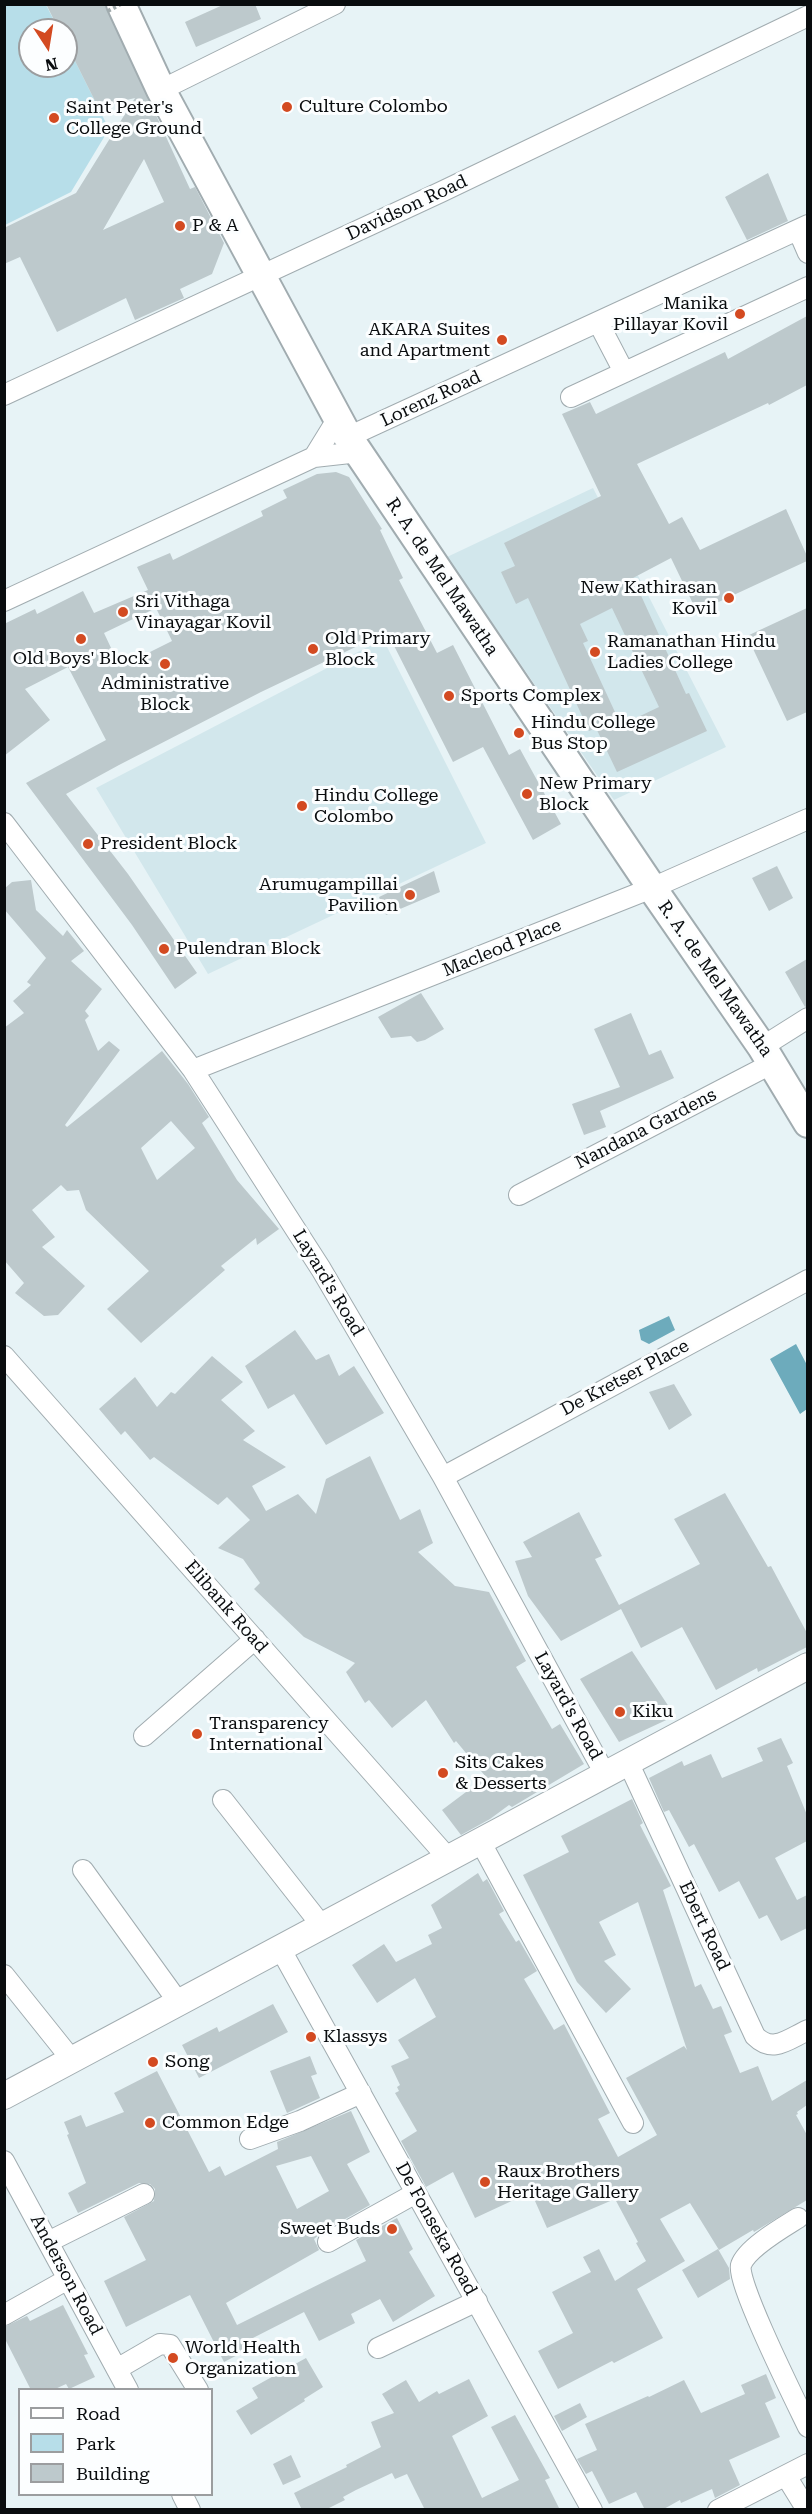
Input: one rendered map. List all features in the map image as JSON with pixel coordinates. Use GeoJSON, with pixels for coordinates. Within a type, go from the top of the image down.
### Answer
{"type":"FeatureCollection","features":[{"type":"Feature","properties":{"kind":"highway","name":"R. A. de Mel Mawatha"},"geometry":{"type":"LineString","coordinates":[[116,7],[260,276],[349,436],[652,888],[767,1055],[807,1123]]}},
{"type":"Feature","properties":{"kind":"main road"},"geometry":{"type":"LineString","coordinates":[[4,2096],[807,1666]]}},
{"type":"Feature","properties":{"kind":"street"},"geometry":{"type":"LineString","coordinates":[[161,90],[335,4]]}},
{"type":"Feature","properties":{"kind":"street","name":"Davidson Road"},"geometry":{"type":"LineString","coordinates":[[4,395],[807,16]]}},
{"type":"Feature","properties":{"kind":"street"},"geometry":{"type":"LineString","coordinates":[[803,228],[807,253]]}},
{"type":"Feature","properties":{"kind":"street","name":"Lorenz Road"},"geometry":{"type":"LineString","coordinates":[[4,601],[314,457],[349,436],[803,228]]}},
{"type":"Feature","properties":{"kind":"street"},"geometry":{"type":"LineString","coordinates":[[571,397],[807,287]]}},
{"type":"Feature","properties":{"kind":"street"},"geometry":{"type":"LineString","coordinates":[[598,322],[624,372]]}},
{"type":"Feature","properties":{"kind":"street"},"geometry":{"type":"LineString","coordinates":[[314,457],[349,436]]}},
{"type":"Feature","properties":{"kind":"street","name":"Macleod Place"},"geometry":{"type":"LineString","coordinates":[[194,1070],[652,888],[807,819]]}},
{"type":"Feature","properties":{"kind":"street","name":"Layard's Road"},"geometry":{"type":"LineString","coordinates":[[4,823],[194,1070],[321,1269],[443,1477],[605,1774]]}},
{"type":"Feature","properties":{"kind":"street","name":"Nandana Gardens"},"geometry":{"type":"LineString","coordinates":[[519,1195],[767,1055],[807,1018]]}},
{"type":"Feature","properties":{"kind":"street","name":"De Kretser Place"},"geometry":{"type":"LineString","coordinates":[[443,1477],[807,1280]]}},
{"type":"Feature","properties":{"kind":"street","name":"Elibank Road"},"geometry":{"type":"LineString","coordinates":[[4,1356],[448,1858]]}},
{"type":"Feature","properties":{"kind":"street"},"geometry":{"type":"LineString","coordinates":[[144,1736],[255,1639]]}},
{"type":"Feature","properties":{"kind":"street","name":"Ebert Road"},"geometry":{"type":"LineString","coordinates":[[628,1762],[755,2036],[764,2045],[773,2046],[807,2030]]}},
{"type":"Feature","properties":{"kind":"street"},"geometry":{"type":"LineString","coordinates":[[223,1800],[322,1926]]}},
{"type":"Feature","properties":{"kind":"street"},"geometry":{"type":"LineString","coordinates":[[480,1841],[633,2123]]}},
{"type":"Feature","properties":{"kind":"street"},"geometry":{"type":"LineString","coordinates":[[83,1870],[179,2003]]}},
{"type":"Feature","properties":{"kind":"street","name":"De Fonseka Road"},"geometry":{"type":"LineString","coordinates":[[280,1948],[592,2510]]}},
{"type":"Feature","properties":{"kind":"street"},"geometry":{"type":"LineString","coordinates":[[4,1975],[72,2060]]}},
{"type":"Feature","properties":{"kind":"street"},"geometry":{"type":"LineString","coordinates":[[250,2139],[300,2121],[361,2092]]}},
{"type":"Feature","properties":{"kind":"street","name":"Anderson Road"},"geometry":{"type":"LineString","coordinates":[[4,2161],[127,2388]]}},
{"type":"Feature","properties":{"kind":"street"},"geometry":{"type":"LineString","coordinates":[[328,2242],[416,2193]]}},
{"type":"Feature","properties":{"kind":"street"},"geometry":{"type":"LineString","coordinates":[[48,2242],[144,2194]]}},
{"type":"Feature","properties":{"kind":"street"},"geometry":{"type":"LineString","coordinates":[[798,2218],[745,2256],[740,2267],[742,2279],[763,2330],[807,2427]]}},
{"type":"Feature","properties":{"kind":"street"},"geometry":{"type":"LineString","coordinates":[[4,2315],[68,2279]]}},
{"type":"Feature","properties":{"kind":"street"},"geometry":{"type":"LineString","coordinates":[[378,2348],[477,2301]]}},
{"type":"Feature","properties":{"kind":"street"},"geometry":{"type":"LineString","coordinates":[[117,2369],[160,2344],[170,2345],[197,2388]]}},
{"type":"Feature","properties":{"kind":"street"},"geometry":{"type":"LineString","coordinates":[[718,2510],[807,2464]]}},
{"type":"Feature","properties":{"kind":"street"},"geometry":{"type":"LineString","coordinates":[[786,2476],[807,2510]]}},
{"type":"Feature","properties":{"kind":"street"},"geometry":{"type":"LineString","coordinates":[[183,2496],[190,2510]]}},
{"type":"Feature","properties":{"kind":"shaded area","name":"Ramanathan Hindu Ladies College"},"geometry":{"type":"Polygon","coordinates":[[[593,488],[726,747],[614,800],[447,557],[593,488]]]}},
{"type":"Feature","properties":{"kind":"shaded area"},"geometry":{"type":"Polygon","coordinates":[[[383,639],[486,843],[208,974],[96,788],[383,639]]]}},
{"type":"Feature","properties":{"kind":"shaded area"},"geometry":{"type":"Polygon","coordinates":[[[669,1316],[675,1330],[649,1344],[641,1340],[639,1330],[669,1316]]]}},
{"type":"Feature","properties":{"kind":"shaded area"},"geometry":{"type":"Polygon","coordinates":[[[796,1344],[807,1365],[807,1409],[800,1414],[770,1359],[796,1344]]]}},
{"type":"Feature","properties":{"kind":"green space","name":"Saint Peter's College Ground"},"geometry":{"type":"Polygon","coordinates":[[[5,5],[46,5],[53,18],[18,18],[18,78],[78,78],[78,67],[109,129],[71,192],[5,225],[5,5]]]}},
{"type":"Feature","properties":{"kind":"building"},"geometry":{"type":"Polygon","coordinates":[[[46,4],[105,4],[190,189],[195,187],[224,243],[212,274],[180,289],[184,298],[135,320],[126,298],[57,332],[20,257],[4,264],[4,228],[76,193],[135,98],[98,107],[78,67],[78,18],[53,18],[46,4]],[[144,159],[103,230],[164,202],[144,159]]]}},
{"type":"Feature","properties":{"kind":"building"},"geometry":{"type":"Polygon","coordinates":[[[225,4],[255,4],[261,19],[196,47],[185,22],[225,4]]]}},
{"type":"Feature","properties":{"kind":"building"},"geometry":{"type":"Polygon","coordinates":[[[768,173],[788,221],[747,240],[725,197],[768,173]]]}},
{"type":"Feature","properties":{"kind":"building"},"geometry":{"type":"Polygon","coordinates":[[[807,316],[807,385],[769,405],[768,403],[637,464],[669,524],[682,517],[700,550],[786,509],[807,556],[807,561],[697,612],[671,558],[633,578],[686,694],[689,693],[707,731],[617,772],[596,728],[589,731],[528,598],[516,604],[501,572],[515,566],[504,543],[601,496],[562,414],[590,402],[596,414],[725,352],[728,359],[807,316]],[[612,608],[580,624],[588,641],[583,643],[621,725],[659,707],[612,608]]]}},
{"type":"Feature","properties":{"kind":"building"},"geometry":{"type":"Polygon","coordinates":[[[336,472],[349,477],[382,529],[380,530],[403,578],[399,580],[437,653],[453,645],[509,755],[520,749],[561,824],[533,840],[483,747],[453,762],[387,632],[261,692],[66,794],[128,874],[197,973],[175,989],[132,925],[26,783],[106,740],[68,667],[25,689],[50,720],[4,756],[4,624],[35,609],[37,614],[83,591],[94,613],[148,590],[137,567],[170,553],[173,560],[263,516],[261,511],[287,498],[283,490],[317,474],[336,472]],[[156,608],[104,633],[120,667],[172,641],[156,608]]]}},
{"type":"Feature","properties":{"kind":"building"},"geometry":{"type":"Polygon","coordinates":[[[807,608],[807,712],[787,721],[747,636],[807,608]]]}},
{"type":"Feature","properties":{"kind":"building"},"geometry":{"type":"Polygon","coordinates":[[[777,866],[793,898],[769,911],[752,878],[777,866]]]}},
{"type":"Feature","properties":{"kind":"building","name":"Arumugampillai Pavilion"},"geometry":{"type":"Polygon","coordinates":[[[434,871],[440,892],[386,915],[379,897],[434,871]]]}},
{"type":"Feature","properties":{"kind":"building"},"geometry":{"type":"Polygon","coordinates":[[[31,880],[36,910],[63,936],[67,930],[84,951],[71,961],[102,989],[85,1011],[89,1016],[85,1020],[98,1051],[109,1041],[120,1050],[65,1125],[67,1127],[162,1051],[188,1084],[209,1117],[202,1123],[237,1180],[279,1229],[257,1245],[256,1238],[221,1266],[225,1270],[141,1343],[107,1309],[149,1271],[86,1210],[79,1190],[67,1191],[61,1185],[32,1210],[55,1237],[42,1247],[85,1286],[58,1315],[44,1316],[15,1293],[24,1283],[4,1260],[4,1028],[24,1013],[13,1001],[31,985],[27,982],[46,958],[4,909],[4,889],[12,882],[31,880]],[[171,1121],[141,1148],[157,1180],[195,1148],[171,1121]]]}},
{"type":"Feature","properties":{"kind":"building"},"geometry":{"type":"Polygon","coordinates":[[[807,959],[807,1006],[805,1007],[785,972],[807,959]]]}},
{"type":"Feature","properties":{"kind":"building"},"geometry":{"type":"Polygon","coordinates":[[[421,993],[444,1029],[417,1042],[411,1036],[391,1038],[378,1017],[421,993]]]}},
{"type":"Feature","properties":{"kind":"building"},"geometry":{"type":"Polygon","coordinates":[[[631,1013],[649,1055],[661,1050],[674,1078],[600,1111],[606,1127],[584,1135],[572,1104],[620,1087],[594,1029],[631,1013]]]}},
{"type":"Feature","properties":{"kind":"building"},"geometry":{"type":"Polygon","coordinates":[[[295,1330],[316,1360],[329,1354],[339,1376],[354,1366],[384,1413],[326,1445],[294,1394],[268,1409],[245,1366],[295,1330]]]}},
{"type":"Feature","properties":{"kind":"building"},"geometry":{"type":"Polygon","coordinates":[[[212,1356],[243,1382],[221,1400],[255,1431],[243,1440],[286,1467],[252,1486],[266,1511],[298,1494],[316,1514],[326,1479],[370,1456],[400,1520],[420,1509],[433,1543],[418,1552],[455,1586],[489,1592],[526,1661],[516,1667],[552,1729],[560,1724],[584,1764],[512,1807],[509,1805],[490,1819],[461,1835],[442,1810],[486,1777],[456,1741],[454,1743],[426,1700],[392,1728],[369,1700],[365,1703],[346,1672],[355,1663],[304,1637],[254,1589],[260,1583],[243,1559],[218,1548],[250,1520],[227,1497],[218,1505],[154,1457],[150,1460],[125,1431],[121,1435],[99,1409],[135,1377],[157,1407],[171,1392],[175,1394],[212,1356]]]}},
{"type":"Feature","properties":{"kind":"building"},"geometry":{"type":"Polygon","coordinates":[[[674,1384],[692,1415],[669,1430],[649,1392],[674,1384]]]}},
{"type":"Feature","properties":{"kind":"building"},"geometry":{"type":"Polygon","coordinates":[[[725,1493],[768,1567],[771,1566],[807,1633],[807,1647],[758,1672],[757,1668],[716,1690],[682,1627],[641,1648],[621,1609],[561,1641],[528,1596],[515,1561],[532,1557],[523,1542],[579,1512],[602,1556],[595,1559],[619,1605],[700,1564],[674,1519],[725,1493]]]}},
{"type":"Feature","properties":{"kind":"building"},"geometry":{"type":"Polygon","coordinates":[[[632,1651],[675,1716],[619,1742],[580,1679],[632,1651]]]}},
{"type":"Feature","properties":{"kind":"building"},"geometry":{"type":"Polygon","coordinates":[[[781,1738],[793,1763],[787,1766],[807,1815],[807,1841],[775,1858],[797,1900],[807,1895],[807,1928],[781,1941],[767,1915],[759,1919],[739,1881],[719,1892],[694,1844],[689,1847],[669,1810],[664,1812],[649,1778],[682,1761],[684,1766],[711,1754],[722,1778],[763,1761],[757,1748],[781,1738]]]}},
{"type":"Feature","properties":{"kind":"building"},"geometry":{"type":"Polygon","coordinates":[[[632,1799],[643,1823],[640,1825],[671,1886],[663,1890],[695,1987],[701,1984],[713,2009],[721,2006],[732,2032],[724,2035],[740,2073],[758,2066],[772,2101],[807,2080],[807,2105],[796,2115],[807,2135],[807,2200],[719,2250],[690,2203],[660,2219],[685,2261],[637,2289],[663,2338],[558,2389],[538,2351],[573,2333],[552,2292],[591,2272],[583,2257],[599,2249],[615,2281],[646,2261],[636,2243],[638,2242],[615,2199],[547,2228],[531,2192],[475,2218],[453,2172],[426,2187],[401,2141],[417,2131],[395,2093],[399,2091],[397,2087],[400,2085],[391,2066],[409,2058],[398,2040],[436,2017],[415,1978],[377,2003],[352,1965],[384,1944],[396,1962],[432,1944],[428,1935],[442,1928],[431,1905],[478,1873],[483,1882],[487,1879],[504,1911],[499,1914],[516,1942],[519,1940],[537,1971],[524,1979],[554,2030],[564,2024],[610,2113],[598,2119],[618,2157],[657,2135],[626,2078],[684,2046],[687,2050],[638,1902],[599,1922],[616,1955],[604,1961],[631,1989],[606,2013],[577,1982],[523,1875],[569,1852],[561,1836],[632,1799]]]}},
{"type":"Feature","properties":{"kind":"building"},"geometry":{"type":"Polygon","coordinates":[[[273,2004],[288,2032],[199,2078],[182,2045],[217,2027],[219,2032],[273,2004]]]}},
{"type":"Feature","properties":{"kind":"building"},"geometry":{"type":"Polygon","coordinates":[[[310,2056],[317,2074],[311,2076],[320,2098],[287,2113],[270,2071],[310,2056]]]}},
{"type":"Feature","properties":{"kind":"building"},"geometry":{"type":"Polygon","coordinates":[[[157,2071],[209,2172],[220,2166],[225,2176],[278,2149],[277,2142],[351,2111],[370,2152],[347,2164],[370,2205],[322,2232],[314,2239],[319,2250],[226,2303],[237,2325],[366,2261],[356,2240],[397,2218],[413,2249],[409,2252],[435,2296],[393,2322],[380,2299],[351,2314],[355,2323],[319,2341],[304,2312],[247,2341],[251,2348],[224,2362],[190,2295],[126,2327],[104,2281],[146,2260],[124,2217],[154,2201],[155,2189],[150,2184],[139,2183],[78,2213],[68,2193],[86,2183],[64,2122],[81,2115],[86,2127],[124,2112],[114,2093],[157,2071]],[[311,2156],[276,2166],[297,2209],[329,2191],[311,2156]]]}},
{"type":"Feature","properties":{"kind":"building"},"geometry":{"type":"Polygon","coordinates":[[[718,2249],[729,2268],[730,2279],[698,2298],[682,2270],[718,2249]]]}},
{"type":"Feature","properties":{"kind":"building"},"geometry":{"type":"Polygon","coordinates":[[[63,2305],[88,2354],[84,2355],[95,2377],[71,2388],[66,2384],[57,2388],[30,2388],[4,2337],[4,2327],[27,2316],[30,2321],[63,2305]]]}},
{"type":"Feature","properties":{"kind":"building"},"geometry":{"type":"Polygon","coordinates":[[[306,2358],[323,2387],[251,2435],[236,2411],[258,2398],[252,2388],[306,2358]]]}},
{"type":"Feature","properties":{"kind":"building"},"geometry":{"type":"Polygon","coordinates":[[[766,2374],[776,2398],[765,2403],[780,2437],[729,2460],[740,2485],[715,2498],[712,2489],[681,2503],[680,2500],[662,2510],[645,2510],[636,2492],[609,2504],[592,2471],[586,2474],[577,2459],[597,2450],[585,2424],[684,2380],[701,2413],[745,2394],[741,2385],[766,2374]]]}},
{"type":"Feature","properties":{"kind":"building"},"geometry":{"type":"Polygon","coordinates":[[[469,2379],[488,2416],[452,2436],[482,2498],[519,2480],[491,2427],[515,2415],[550,2478],[545,2480],[560,2510],[425,2510],[407,2474],[395,2479],[392,2473],[343,2497],[345,2500],[325,2510],[302,2510],[294,2493],[381,2447],[371,2422],[394,2413],[382,2394],[406,2380],[419,2402],[437,2391],[439,2394],[469,2379]]]}},
{"type":"Feature","properties":{"kind":"building"},"geometry":{"type":"Polygon","coordinates":[[[580,2403],[587,2417],[562,2431],[554,2416],[580,2403]]]}},
{"type":"Feature","properties":{"kind":"building"},"geometry":{"type":"Polygon","coordinates":[[[291,2455],[301,2477],[283,2485],[273,2464],[291,2455]]]}},
{"type":"Feature","properties":{"kind":"place","name":"Culture Colombo"},"geometry":{"type":"Point","coordinates":[287,107]}},
{"type":"Feature","properties":{"kind":"place","name":"Saint Peter's College Ground"},"geometry":{"type":"Point","coordinates":[54,118]}},
{"type":"Feature","properties":{"kind":"place","name":"P & A"},"geometry":{"type":"Point","coordinates":[180,226]}},
{"type":"Feature","properties":{"kind":"place","name":"Manika Pillayar Kovil"},"geometry":{"type":"Point","coordinates":[740,314]}},
{"type":"Feature","properties":{"kind":"place","name":"AKARA Suites and Apartment"},"geometry":{"type":"Point","coordinates":[502,340]}},
{"type":"Feature","properties":{"kind":"place","name":"New Kathirasan Kovil"},"geometry":{"type":"Point","coordinates":[729,598]}},
{"type":"Feature","properties":{"kind":"place","name":"Sri Vithaga Vinayagar Kovil"},"geometry":{"type":"Point","coordinates":[123,612]}},
{"type":"Feature","properties":{"kind":"place","name":"Old Boys' Block"},"geometry":{"type":"Point","coordinates":[81,639]}},
{"type":"Feature","properties":{"kind":"place","name":"Old Primary Block"},"geometry":{"type":"Point","coordinates":[313,649]}},
{"type":"Feature","properties":{"kind":"place","name":"Ramanathan Hindu Ladies College"},"geometry":{"type":"Point","coordinates":[595,652]}},
{"type":"Feature","properties":{"kind":"place","name":"Administrative Block"},"geometry":{"type":"Point","coordinates":[165,664]}},
{"type":"Feature","properties":{"kind":"place","name":"Sports Complex"},"geometry":{"type":"Point","coordinates":[449,696]}},
{"type":"Feature","properties":{"kind":"place","name":"Hindu College Bus Stop"},"geometry":{"type":"Point","coordinates":[519,733]}},
{"type":"Feature","properties":{"kind":"place","name":"New Primary Block"},"geometry":{"type":"Point","coordinates":[527,794]}},
{"type":"Feature","properties":{"kind":"place","name":"Hindu College Colombo"},"geometry":{"type":"Point","coordinates":[302,806]}},
{"type":"Feature","properties":{"kind":"place","name":"President Block"},"geometry":{"type":"Point","coordinates":[88,844]}},
{"type":"Feature","properties":{"kind":"place","name":"Arumugampillai Pavilion"},"geometry":{"type":"Point","coordinates":[410,895]}},
{"type":"Feature","properties":{"kind":"place","name":"Pulendran Block"},"geometry":{"type":"Point","coordinates":[164,949]}},
{"type":"Feature","properties":{"kind":"place","name":"Kiku"},"geometry":{"type":"Point","coordinates":[620,1712]}},
{"type":"Feature","properties":{"kind":"place","name":"Transparency International"},"geometry":{"type":"Point","coordinates":[197,1734]}},
{"type":"Feature","properties":{"kind":"place","name":"Sits Cakes & Desserts"},"geometry":{"type":"Point","coordinates":[443,1773]}},
{"type":"Feature","properties":{"kind":"place","name":"Klassys"},"geometry":{"type":"Point","coordinates":[311,2037]}},
{"type":"Feature","properties":{"kind":"place","name":"Song"},"geometry":{"type":"Point","coordinates":[153,2062]}},
{"type":"Feature","properties":{"kind":"place","name":"Common Edge"},"geometry":{"type":"Point","coordinates":[150,2123]}},
{"type":"Feature","properties":{"kind":"place","name":"Raux Brothers Heritage Gallery"},"geometry":{"type":"Point","coordinates":[485,2182]}},
{"type":"Feature","properties":{"kind":"place","name":"Sweet Buds"},"geometry":{"type":"Point","coordinates":[392,2229]}},
{"type":"Feature","properties":{"kind":"place","name":"World Health Organization"},"geometry":{"type":"Point","coordinates":[173,2358]}}]}
